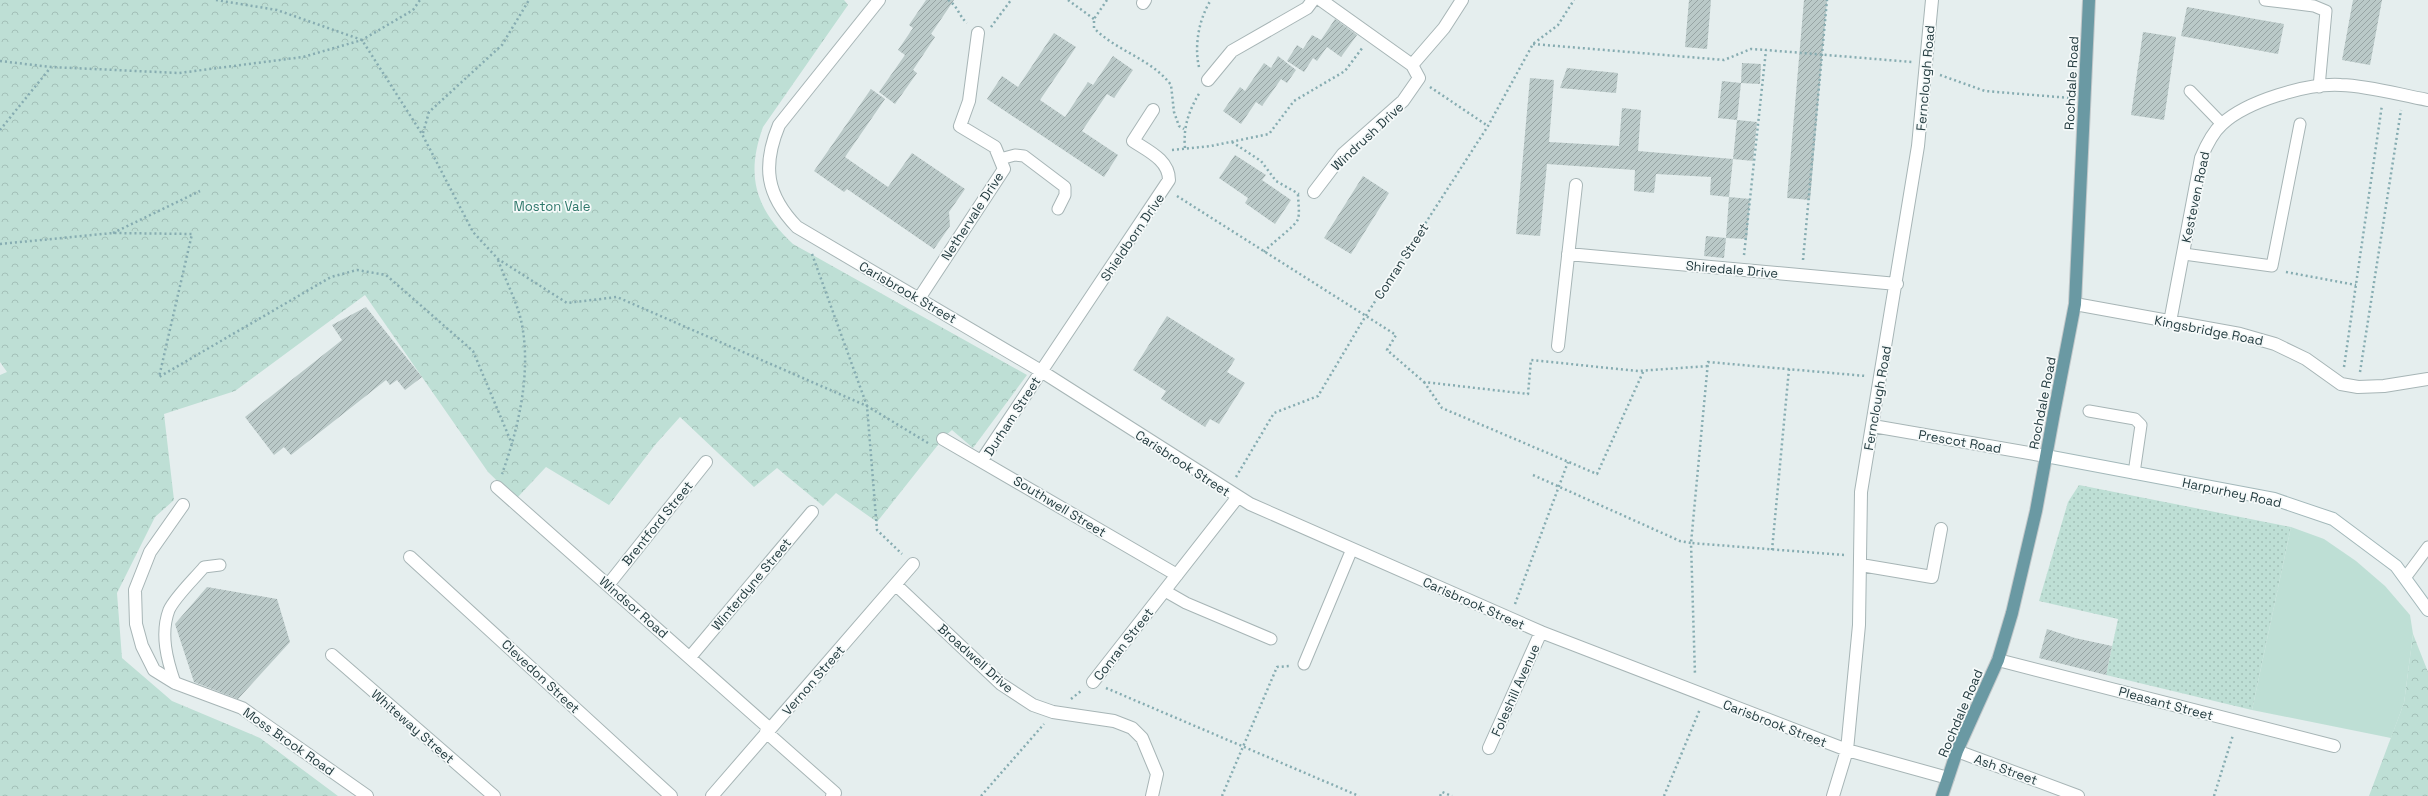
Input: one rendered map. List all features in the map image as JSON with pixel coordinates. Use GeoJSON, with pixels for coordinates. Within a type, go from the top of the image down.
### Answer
{"type":"FeatureCollection","features":[{"type":"Feature","properties":{"kind":"main road","name":"Rochdale Road"},"geometry":{"type":"LineString","coordinates":[[1942,796],[1957,751],[1998,660],[2012,613],[2046,456],[2075,304],[2090,0]]}},
{"type":"Feature","properties":{"kind":"street","name":"Carisbrook Street"},"geometry":{"type":"LineString","coordinates":[[879,0],[779,125],[772,141],[768,166],[776,201],[783,213],[797,227],[815,239],[920,297],[1041,371],[1237,498],[1541,632],[1847,750],[1948,778]]}},
{"type":"Feature","properties":{"kind":"street"},"geometry":{"type":"LineString","coordinates":[[1206,82],[1232,51],[1307,8],[1313,0]]}},
{"type":"Feature","properties":{"kind":"street"},"geometry":{"type":"LineString","coordinates":[[1321,0],[1412,65],[1418,82]]}},
{"type":"Feature","properties":{"kind":"street"},"geometry":{"type":"LineString","coordinates":[[1412,65],[1444,28],[1462,0]]}},
{"type":"Feature","properties":{"kind":"street","name":"Fernclough Road"},"geometry":{"type":"LineString","coordinates":[[1833,796],[1847,750],[1859,625],[1861,492],[1897,284],[1918,146],[1932,0]]}},
{"type":"Feature","properties":{"kind":"street","name":"Nethervale Drive"},"geometry":{"type":"LineString","coordinates":[[920,297],[1004,169],[995,147],[960,126],[969,101],[978,33]]}},
{"type":"Feature","properties":{"kind":"street","name":"Windrush Drive"},"geometry":{"type":"LineString","coordinates":[[1314,192],[1344,154],[1403,102],[1418,82]]}},
{"type":"Feature","properties":{"kind":"street","name":"Kesteven Road"},"geometry":{"type":"LineString","coordinates":[[2170,322],[2201,158],[2212,136],[2222,124],[2252,105],[2299,90],[2319,87],[2341,85],[2428,100]]}},
{"type":"Feature","properties":{"kind":"street","name":"Shieldborn Drive"},"geometry":{"type":"LineString","coordinates":[[1041,371],[1169,180],[1168,171],[1164,163],[1133,141],[1153,110]]}},
{"type":"Feature","properties":{"kind":"street"},"geometry":{"type":"LineString","coordinates":[[1558,346],[1576,185]]}},
{"type":"Feature","properties":{"kind":"street","name":"Shiredale Drive"},"geometry":{"type":"LineString","coordinates":[[1568,254],[1897,284]]}},
{"type":"Feature","properties":{"kind":"street","name":"Kingsbridge Road"},"geometry":{"type":"LineString","coordinates":[[2075,304],[2240,334],[2275,344],[2306,359],[2341,384],[2358,387],[2384,386],[2428,380]]}},
{"type":"Feature","properties":{"kind":"street","name":"Durham Street"},"geometry":{"type":"LineString","coordinates":[[982,460],[1041,371]]}},
{"type":"Feature","properties":{"kind":"street","name":"Prescot Road"},"geometry":{"type":"LineString","coordinates":[[1873,426],[2046,456]]}},
{"type":"Feature","properties":{"kind":"street","name":"Southwell Street"},"geometry":{"type":"LineString","coordinates":[[943,439],[982,460],[1177,575]]}},
{"type":"Feature","properties":{"kind":"street","name":"Harpurhey Road"},"geometry":{"type":"LineString","coordinates":[[2046,456],[2274,499],[2333,519],[2396,566],[2428,610]]}},
{"type":"Feature","properties":{"kind":"street","name":"Brentford Street"},"geometry":{"type":"LineString","coordinates":[[608,584],[706,462]]}},
{"type":"Feature","properties":{"kind":"street","name":"Windsor Road"},"geometry":{"type":"LineString","coordinates":[[497,488],[691,656],[768,731],[835,793],[832,796]]}},
{"type":"Feature","properties":{"kind":"street","name":"Conran Street"},"geometry":{"type":"LineString","coordinates":[[1093,682],[1237,498]]}},
{"type":"Feature","properties":{"kind":"street","name":"Moss Brook Road"},"geometry":{"type":"LineString","coordinates":[[183,505],[150,552],[135,590],[136,624],[142,646],[154,670],[175,684],[242,708],[367,796]]}},
{"type":"Feature","properties":{"kind":"street","name":"Winterdyne Street"},"geometry":{"type":"LineString","coordinates":[[691,656],[812,512]]}},
{"type":"Feature","properties":{"kind":"street"},"geometry":{"type":"LineString","coordinates":[[1861,561],[1932,577],[1941,529]]}},
{"type":"Feature","properties":{"kind":"street","name":"Clevedon Street"},"geometry":{"type":"LineString","coordinates":[[410,557],[671,796]]}},
{"type":"Feature","properties":{"kind":"street","name":"Vernon Street"},"geometry":{"type":"LineString","coordinates":[[712,796],[914,564]]}},
{"type":"Feature","properties":{"kind":"street","name":"Broadwell Drive"},"geometry":{"type":"LineString","coordinates":[[896,585],[1001,684],[1033,705],[1053,712],[1114,721],[1132,728],[1142,738],[1157,774],[1152,796]]}},
{"type":"Feature","properties":{"kind":"street","name":"Foleshill Avenue"},"geometry":{"type":"LineString","coordinates":[[1489,748],[1541,632]]}},
{"type":"Feature","properties":{"kind":"street","name":"Whiteway Street"},"geometry":{"type":"LineString","coordinates":[[332,655],[494,796]]}},
{"type":"Feature","properties":{"kind":"street","name":"Pleasant Street"},"geometry":{"type":"LineString","coordinates":[[1998,660],[2334,746]]}},
{"type":"Feature","properties":{"kind":"street","name":"Ash Street"},"geometry":{"type":"LineString","coordinates":[[1957,751],[2078,796]]}},
{"type":"Feature","properties":{"kind":"lane"},"geometry":{"type":"LineString","coordinates":[[2265,0],[2314,6],[2326,11],[2319,87]]}},
{"type":"Feature","properties":{"kind":"lane"},"geometry":{"type":"LineString","coordinates":[[2190,91],[2222,124]]}},
{"type":"Feature","properties":{"kind":"lane"},"geometry":{"type":"LineString","coordinates":[[2184,254],[2272,266],[2300,124]]}},
{"type":"Feature","properties":{"kind":"lane"},"geometry":{"type":"LineString","coordinates":[[1000,159],[1015,155],[1024,156],[1065,187],[1065,195],[1058,209]]}},
{"type":"Feature","properties":{"kind":"lane"},"geometry":{"type":"LineString","coordinates":[[2089,411],[2135,419],[2141,425],[2134,472]]}},
{"type":"Feature","properties":{"kind":"lane"},"geometry":{"type":"LineString","coordinates":[[2405,578],[2428,547]]}},
{"type":"Feature","properties":{"kind":"lane"},"geometry":{"type":"LineString","coordinates":[[1304,664],[1352,550]]}},
{"type":"Feature","properties":{"kind":"lane"},"geometry":{"type":"LineString","coordinates":[[175,684],[168,664],[165,644],[166,627],[170,609],[204,567],[220,565]]}},
{"type":"Feature","properties":{"kind":"lane"},"geometry":{"type":"LineString","coordinates":[[1165,591],[1186,603],[1271,639]]}},
{"type":"Feature","properties":{"kind":"path"},"geometry":{"type":"LineString","coordinates":[[216,0],[277,10],[362,40],[422,134],[473,232],[498,260],[567,303],[617,297],[867,406],[932,445],[943,439]]}},
{"type":"Feature","properties":{"kind":"path"},"geometry":{"type":"LineString","coordinates":[[0,61],[51,67],[179,73],[303,57],[362,40],[413,10],[420,0]]}},
{"type":"Feature","properties":{"kind":"path"},"geometry":{"type":"LineString","coordinates":[[422,134],[429,112],[502,45],[529,0]]}},
{"type":"Feature","properties":{"kind":"path"},"geometry":{"type":"LineString","coordinates":[[948,0],[957,5],[960,18],[978,33],[993,26],[1011,0]]}},
{"type":"Feature","properties":{"kind":"path"},"geometry":{"type":"LineString","coordinates":[[1068,0],[1094,20]]}},
{"type":"Feature","properties":{"kind":"path"},"geometry":{"type":"LineString","coordinates":[[1107,0],[1094,20],[1094,28],[1169,81],[1176,117],[1179,126],[1184,129]]}},
{"type":"Feature","properties":{"kind":"path"},"geometry":{"type":"LineString","coordinates":[[1185,148],[1184,129],[1193,104],[1206,82],[1198,64],[1198,39],[1204,12],[1211,0]]}},
{"type":"Feature","properties":{"kind":"path","name":"Conran Street"},"geometry":{"type":"LineString","coordinates":[[1240,482],[1236,477],[1274,413],[1318,396],[1365,317],[1488,126],[1533,44],[1558,25],[1574,0]]}},
{"type":"Feature","properties":{"kind":"path"},"geometry":{"type":"LineString","coordinates":[[1801,275],[1828,0]]}},
{"type":"Feature","properties":{"kind":"path"},"geometry":{"type":"LineString","coordinates":[[1155,157],[1161,152],[1232,142],[1269,134],[1297,99],[1345,71],[1371,35]]}},
{"type":"Feature","properties":{"kind":"path"},"geometry":{"type":"LineString","coordinates":[[1533,44],[1724,60],[1751,49],[1823,55],[1926,67],[1985,91],[2085,100]]}},
{"type":"Feature","properties":{"kind":"path"},"geometry":{"type":"LineString","coordinates":[[1742,270],[1766,50]]}},
{"type":"Feature","properties":{"kind":"path"},"geometry":{"type":"LineString","coordinates":[[0,130],[51,67]]}},
{"type":"Feature","properties":{"kind":"path"},"geometry":{"type":"LineString","coordinates":[[1418,82],[1430,87],[1488,126]]}},
{"type":"Feature","properties":{"kind":"path"},"geometry":{"type":"LineString","coordinates":[[2341,384],[2384,92]]}},
{"type":"Feature","properties":{"kind":"path"},"geometry":{"type":"LineString","coordinates":[[2358,387],[2403,96]]}},
{"type":"Feature","properties":{"kind":"path"},"geometry":{"type":"LineString","coordinates":[[1232,142],[1261,161],[1276,181],[1298,194],[1314,192]]}},
{"type":"Feature","properties":{"kind":"path"},"geometry":{"type":"LineString","coordinates":[[1164,188],[1365,317],[1396,335],[1387,350],[1424,382],[1442,408],[1597,474],[1644,370]]}},
{"type":"Feature","properties":{"kind":"path"},"geometry":{"type":"LineString","coordinates":[[113,233],[200,191]]}},
{"type":"Feature","properties":{"kind":"path"},"geometry":{"type":"LineString","coordinates":[[1264,252],[1272,242],[1292,228],[1298,219],[1298,194]]}},
{"type":"Feature","properties":{"kind":"path"},"geometry":{"type":"LineString","coordinates":[[0,244],[113,233],[192,234],[159,377],[331,277],[357,270],[386,275],[473,351],[512,444]]}},
{"type":"Feature","properties":{"kind":"path"},"geometry":{"type":"LineString","coordinates":[[815,239],[810,248],[867,406],[877,530],[914,564]]}},
{"type":"Feature","properties":{"kind":"path"},"geometry":{"type":"LineString","coordinates":[[497,488],[512,444],[525,369],[521,320],[498,260]]}},
{"type":"Feature","properties":{"kind":"path"},"geometry":{"type":"LineString","coordinates":[[2272,266],[2277,270],[2356,285]]}},
{"type":"Feature","properties":{"kind":"path"},"geometry":{"type":"LineString","coordinates":[[1424,382],[1528,394],[1531,360],[1644,370],[1708,366]]}},
{"type":"Feature","properties":{"kind":"path"},"geometry":{"type":"LineString","coordinates":[[1664,796],[1701,694],[1691,543],[1708,362],[1881,378]]}},
{"type":"Feature","properties":{"kind":"path"},"geometry":{"type":"LineString","coordinates":[[1772,550],[1789,369]]}},
{"type":"Feature","properties":{"kind":"path"},"geometry":{"type":"LineString","coordinates":[[1509,618],[1568,462]]}},
{"type":"Feature","properties":{"kind":"path"},"geometry":{"type":"LineString","coordinates":[[1533,475],[1680,541],[1861,561]]}},
{"type":"Feature","properties":{"kind":"path"},"geometry":{"type":"LineString","coordinates":[[1222,796],[1277,667],[1304,664]]}},
{"type":"Feature","properties":{"kind":"path"},"geometry":{"type":"LineString","coordinates":[[1093,682],[1358,796]]}},
{"type":"Feature","properties":{"kind":"path","name":"Conran Street"},"geometry":{"type":"LineString","coordinates":[[982,796],[1053,712],[1093,682]]}},
{"type":"Feature","properties":{"kind":"path"},"geometry":{"type":"LineString","coordinates":[[2214,796],[2238,722]]}},
{"type":"Feature","properties":{"kind":"path"},"geometry":{"type":"LineString","coordinates":[[1440,796],[1442,792],[1452,796]]}},
{"type":"Feature","properties":{"kind":"green space","name":"Moston Vale"},"geometry":{"type":"Polygon","coordinates":[[[0,0],[844,0],[848,5],[763,127],[755,161],[755,177],[757,191],[763,205],[770,218],[780,231],[793,244],[1027,375],[973,448],[952,430],[945,436],[877,522],[836,493],[823,506],[777,468],[754,487],[680,417],[655,445],[609,505],[546,467],[516,499],[488,472],[365,295],[235,391],[164,414],[174,500],[155,517],[117,593],[122,658],[172,701],[260,738],[338,796],[0,796],[0,375],[7,372],[0,362],[0,0]]]}},
{"type":"Feature","properties":{"kind":"green space"},"geometry":{"type":"Polygon","coordinates":[[[2079,485],[2291,527],[2252,710],[2106,675],[2118,619],[2039,601],[2068,502],[2079,485]]]}},
{"type":"Feature","properties":{"kind":"green space"},"geometry":{"type":"Polygon","coordinates":[[[2291,527],[2324,539],[2356,561],[2385,586],[2410,615],[2413,634],[2404,703],[2391,738],[2252,710],[2291,527]]]}},
{"type":"Feature","properties":{"kind":"green space"},"geometry":{"type":"Polygon","coordinates":[[[2413,634],[2428,672],[2428,796],[2369,796],[2404,703],[2413,634]]]}},
{"type":"Feature","properties":{"kind":"building"},"geometry":{"type":"Polygon","coordinates":[[[926,0],[954,0],[931,34],[935,37],[913,70],[917,73],[895,104],[879,92],[905,55],[898,50],[913,28],[909,25],[926,0]]]}},
{"type":"Feature","properties":{"kind":"building"},"geometry":{"type":"Polygon","coordinates":[[[1689,0],[1711,0],[1707,49],[1685,47],[1689,0]]]}},
{"type":"Feature","properties":{"kind":"building"},"geometry":{"type":"Polygon","coordinates":[[[1804,0],[1827,0],[1810,200],[1787,198],[1804,0]]]}},
{"type":"Feature","properties":{"kind":"building"},"geometry":{"type":"Polygon","coordinates":[[[2353,0],[2382,0],[2370,65],[2342,60],[2353,0]]]}},
{"type":"Feature","properties":{"kind":"building"},"geometry":{"type":"Polygon","coordinates":[[[2187,7],[2284,24],[2278,54],[2181,36],[2187,7]]]}},
{"type":"Feature","properties":{"kind":"building"},"geometry":{"type":"Polygon","coordinates":[[[1335,19],[1357,35],[1341,57],[1327,47],[1317,61],[1313,58],[1304,72],[1287,61],[1297,45],[1303,49],[1312,35],[1321,40],[1335,19]]]}},
{"type":"Feature","properties":{"kind":"building"},"geometry":{"type":"Polygon","coordinates":[[[2143,32],[2176,37],[2164,120],[2131,115],[2143,32]]]}},
{"type":"Feature","properties":{"kind":"building"},"geometry":{"type":"Polygon","coordinates":[[[1054,33],[1076,47],[1040,100],[1065,117],[1088,82],[1093,85],[1113,56],[1133,70],[1114,98],[1107,94],[1082,131],[1118,155],[1104,177],[987,99],[1002,76],[1018,87],[1054,33]]]}},
{"type":"Feature","properties":{"kind":"building"},"geometry":{"type":"Polygon","coordinates":[[[1278,56],[1296,70],[1287,83],[1281,79],[1262,106],[1256,102],[1241,124],[1223,111],[1240,87],[1245,91],[1264,63],[1271,68],[1278,56]]]}},
{"type":"Feature","properties":{"kind":"building"},"geometry":{"type":"Polygon","coordinates":[[[1742,63],[1761,64],[1760,84],[1741,83],[1742,63]]]}},
{"type":"Feature","properties":{"kind":"building"},"geometry":{"type":"Polygon","coordinates":[[[1567,68],[1618,73],[1616,93],[1560,88],[1567,68]]]}},
{"type":"Feature","properties":{"kind":"building"},"geometry":{"type":"Polygon","coordinates":[[[1530,78],[1554,80],[1549,142],[1619,146],[1622,108],[1641,110],[1638,151],[1733,159],[1729,197],[1710,195],[1711,177],[1656,174],[1654,193],[1634,191],[1635,170],[1547,164],[1540,236],[1516,234],[1530,78]]]}},
{"type":"Feature","properties":{"kind":"building"},"geometry":{"type":"Polygon","coordinates":[[[1722,81],[1741,83],[1737,120],[1718,118],[1722,81]]]}},
{"type":"Feature","properties":{"kind":"building"},"geometry":{"type":"Polygon","coordinates":[[[871,89],[885,99],[845,157],[888,187],[912,153],[965,189],[949,212],[950,226],[934,249],[847,189],[844,192],[814,171],[871,89]]]}},
{"type":"Feature","properties":{"kind":"building"},"geometry":{"type":"Polygon","coordinates":[[[1737,120],[1757,122],[1753,161],[1733,159],[1737,120]]]}},
{"type":"Feature","properties":{"kind":"building"},"geometry":{"type":"Polygon","coordinates":[[[1235,155],[1266,175],[1262,180],[1291,200],[1275,224],[1245,203],[1248,198],[1219,178],[1235,155]]]}},
{"type":"Feature","properties":{"kind":"building"},"geometry":{"type":"Polygon","coordinates":[[[1363,176],[1389,193],[1351,254],[1324,238],[1363,176]]]}},
{"type":"Feature","properties":{"kind":"building"},"geometry":{"type":"Polygon","coordinates":[[[1729,197],[1750,199],[1747,239],[1726,238],[1729,197]]]}},
{"type":"Feature","properties":{"kind":"building"},"geometry":{"type":"Polygon","coordinates":[[[1706,236],[1726,238],[1724,258],[1704,256],[1706,236]]]}},
{"type":"Feature","properties":{"kind":"building"},"geometry":{"type":"Polygon","coordinates":[[[366,307],[422,377],[405,390],[397,380],[390,385],[386,380],[291,455],[284,447],[274,455],[245,417],[342,340],[332,325],[366,307]]]}},
{"type":"Feature","properties":{"kind":"building"},"geometry":{"type":"Polygon","coordinates":[[[1167,316],[1235,359],[1227,372],[1245,383],[1219,424],[1210,419],[1205,427],[1161,399],[1166,391],[1133,370],[1167,316]]]}},
{"type":"Feature","properties":{"kind":"building"},"geometry":{"type":"Polygon","coordinates":[[[207,587],[277,599],[290,642],[238,699],[194,682],[175,624],[207,587]]]}},
{"type":"Feature","properties":{"kind":"building"},"geometry":{"type":"Polygon","coordinates":[[[2047,629],[2075,638],[2112,646],[2106,675],[2039,658],[2047,629]]]}}]}
